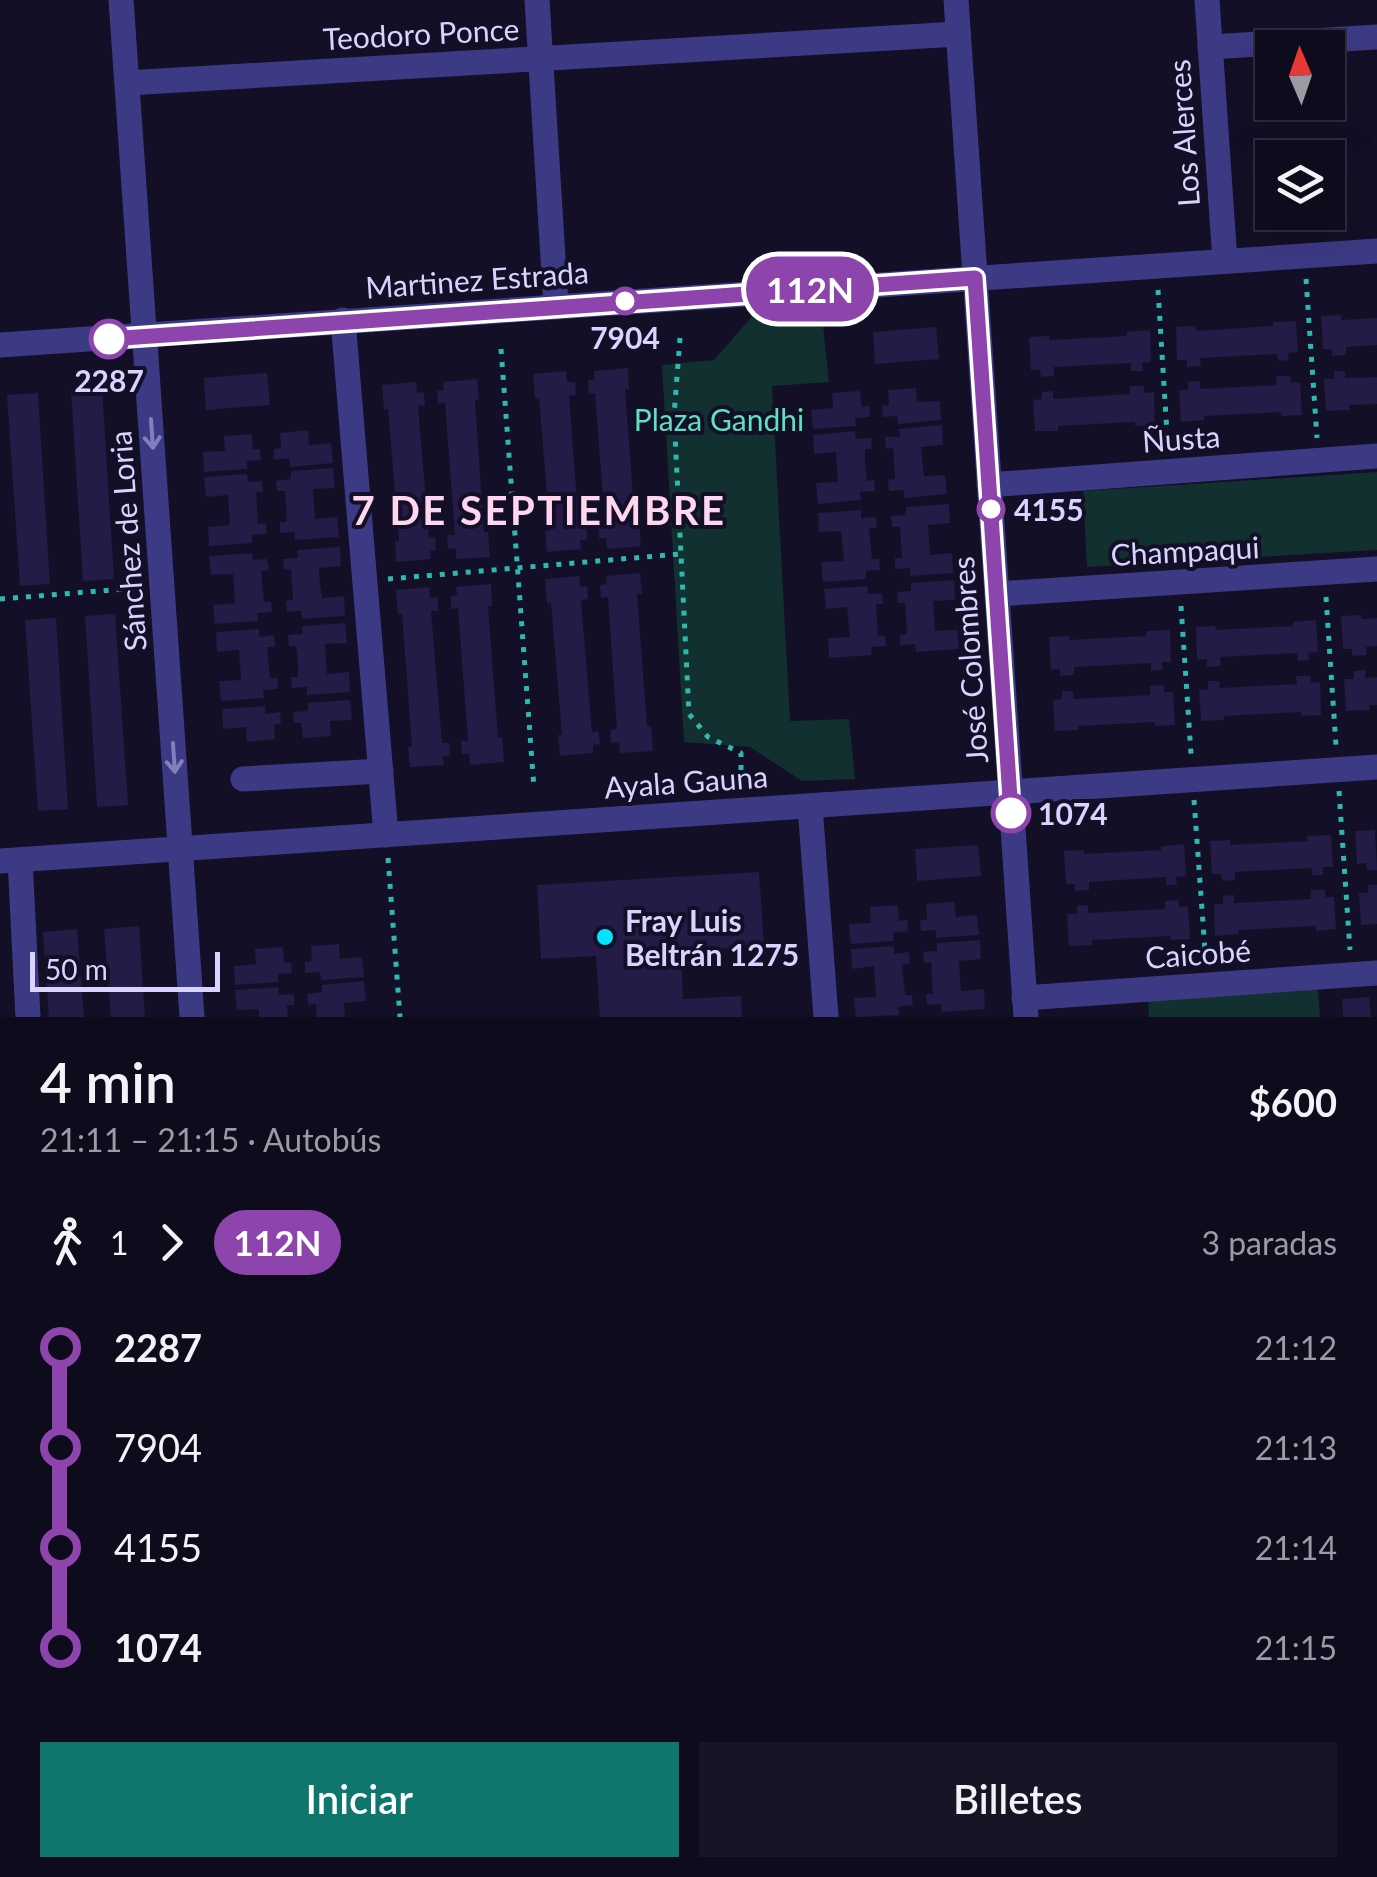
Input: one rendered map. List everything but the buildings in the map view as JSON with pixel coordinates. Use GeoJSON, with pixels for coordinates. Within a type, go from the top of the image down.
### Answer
{"type":"FeatureCollection","features":[{"type":"Feature","properties":{"kind":"street","name":"Sánchez de Loria"},"geometry":{"type":"LineString","coordinates":[[121,0],[192,1017]]}},
{"type":"Feature","properties":{"kind":"street"},"geometry":{"type":"LineString","coordinates":[[537,0],[556,306]]}},
{"type":"Feature","properties":{"kind":"street","name":"José Colombres"},"geometry":{"type":"LineString","coordinates":[[956,0],[1025,1007]]}},
{"type":"Feature","properties":{"kind":"street","name":"Los Alerces"},"geometry":{"type":"LineString","coordinates":[[1207,0],[1225,261]]}},
{"type":"Feature","properties":{"kind":"street","name":"Teodoro Ponce"},"geometry":{"type":"LineString","coordinates":[[127,83],[958,34]]}},
{"type":"Feature","properties":{"kind":"street"},"geometry":{"type":"LineString","coordinates":[[1210,47],[1377,37]]}},
{"type":"Feature","properties":{"kind":"street","name":"Martinez Estrada"},"geometry":{"type":"LineString","coordinates":[[0,345],[1377,251]]}},
{"type":"Feature","properties":{"kind":"street"},"geometry":{"type":"LineString","coordinates":[[343,320],[386,834]]}},
{"type":"Feature","properties":{"kind":"street","name":"Ñusta"},"geometry":{"type":"LineString","coordinates":[[990,486],[1377,456]]}},
{"type":"Feature","properties":{"kind":"street","name":"Champaqui"},"geometry":{"type":"LineString","coordinates":[[997,594],[1377,569]]}},
{"type":"Feature","properties":{"kind":"street","name":"Ayala Gauna"},"geometry":{"type":"LineString","coordinates":[[10,860],[1377,767]]}},
{"type":"Feature","properties":{"kind":"street"},"geometry":{"type":"LineString","coordinates":[[243,779],[381,771]]}},
{"type":"Feature","properties":{"kind":"street"},"geometry":{"type":"LineString","coordinates":[[810,806],[826,1017]]}},
{"type":"Feature","properties":{"kind":"street"},"geometry":{"type":"LineString","coordinates":[[10,860],[28,1017]]}},
{"type":"Feature","properties":{"kind":"street","name":"Caicobé"},"geometry":{"type":"LineString","coordinates":[[1025,1007],[1377,973]]}},
{"type":"Feature","properties":{"kind":"path"},"geometry":{"type":"LineString","coordinates":[[1304,256],[1319,460]]}},
{"type":"Feature","properties":{"kind":"path"},"geometry":{"type":"LineString","coordinates":[[1156,266],[1170,472]]}},
{"type":"Feature","properties":{"kind":"path"},"geometry":{"type":"LineString","coordinates":[[680,338],[674,416],[689,714],[708,737],[742,753],[741,776]]}},
{"type":"Feature","properties":{"kind":"path"},"geometry":{"type":"LineString","coordinates":[[501,349],[534,788]]}},
{"type":"Feature","properties":{"kind":"path"},"geometry":{"type":"LineString","coordinates":[[365,581],[680,554]]}},
{"type":"Feature","properties":{"kind":"path"},"geometry":{"type":"LineString","coordinates":[[0,599],[162,586]]}},
{"type":"Feature","properties":{"kind":"path"},"geometry":{"type":"LineString","coordinates":[[386,834],[400,1017]]}},
{"type":"Feature","properties":{"kind":"green space","name":"Plaza Gandhi"},"geometry":{"type":"Polygon","coordinates":[[[821,306],[829,382],[772,386],[790,721],[849,719],[855,779],[802,781],[750,747],[684,742],[662,365],[714,360],[757,311],[821,306]]]}},
{"type":"Feature","properties":{"kind":"green space"},"geometry":{"type":"Polygon","coordinates":[[[1377,472],[1377,550],[1087,567],[1083,491],[1377,472]]]}},
{"type":"Feature","properties":{"kind":"green space"},"geometry":{"type":"Polygon","coordinates":[[[1318,989],[1320,1017],[1149,1017],[1148,1001],[1318,989]]]}},
{"type":"Feature","properties":{"kind":"bus line","name":"112N"},"geometry":{"type":"LineString","coordinates":[[109,339],[975,278],[1011,813]]}},
{"type":"Feature","properties":{"kind":"place","name":"7904"},"geometry":{"type":"Point","coordinates":[625,301]}},
{"type":"Feature","properties":{"kind":"place","name":"2287"},"geometry":{"type":"Point","coordinates":[109,339]}},
{"type":"Feature","properties":{"kind":"place","name":"4155"},"geometry":{"type":"Point","coordinates":[991,509]}},
{"type":"Feature","properties":{"kind":"place","name":"1074"},"geometry":{"type":"Point","coordinates":[1011,813]}},
{"type":"Feature","properties":{"kind":"place","name":"Fray Luis Beltrán 1275"},"geometry":{"type":"Point","coordinates":[605,937]}},
{"type":"Feature","properties":{"kind":"district","name":"7 DE SEPTIEMBRE"},"geometry":{"type":"Point","coordinates":[539,510]}}]}
